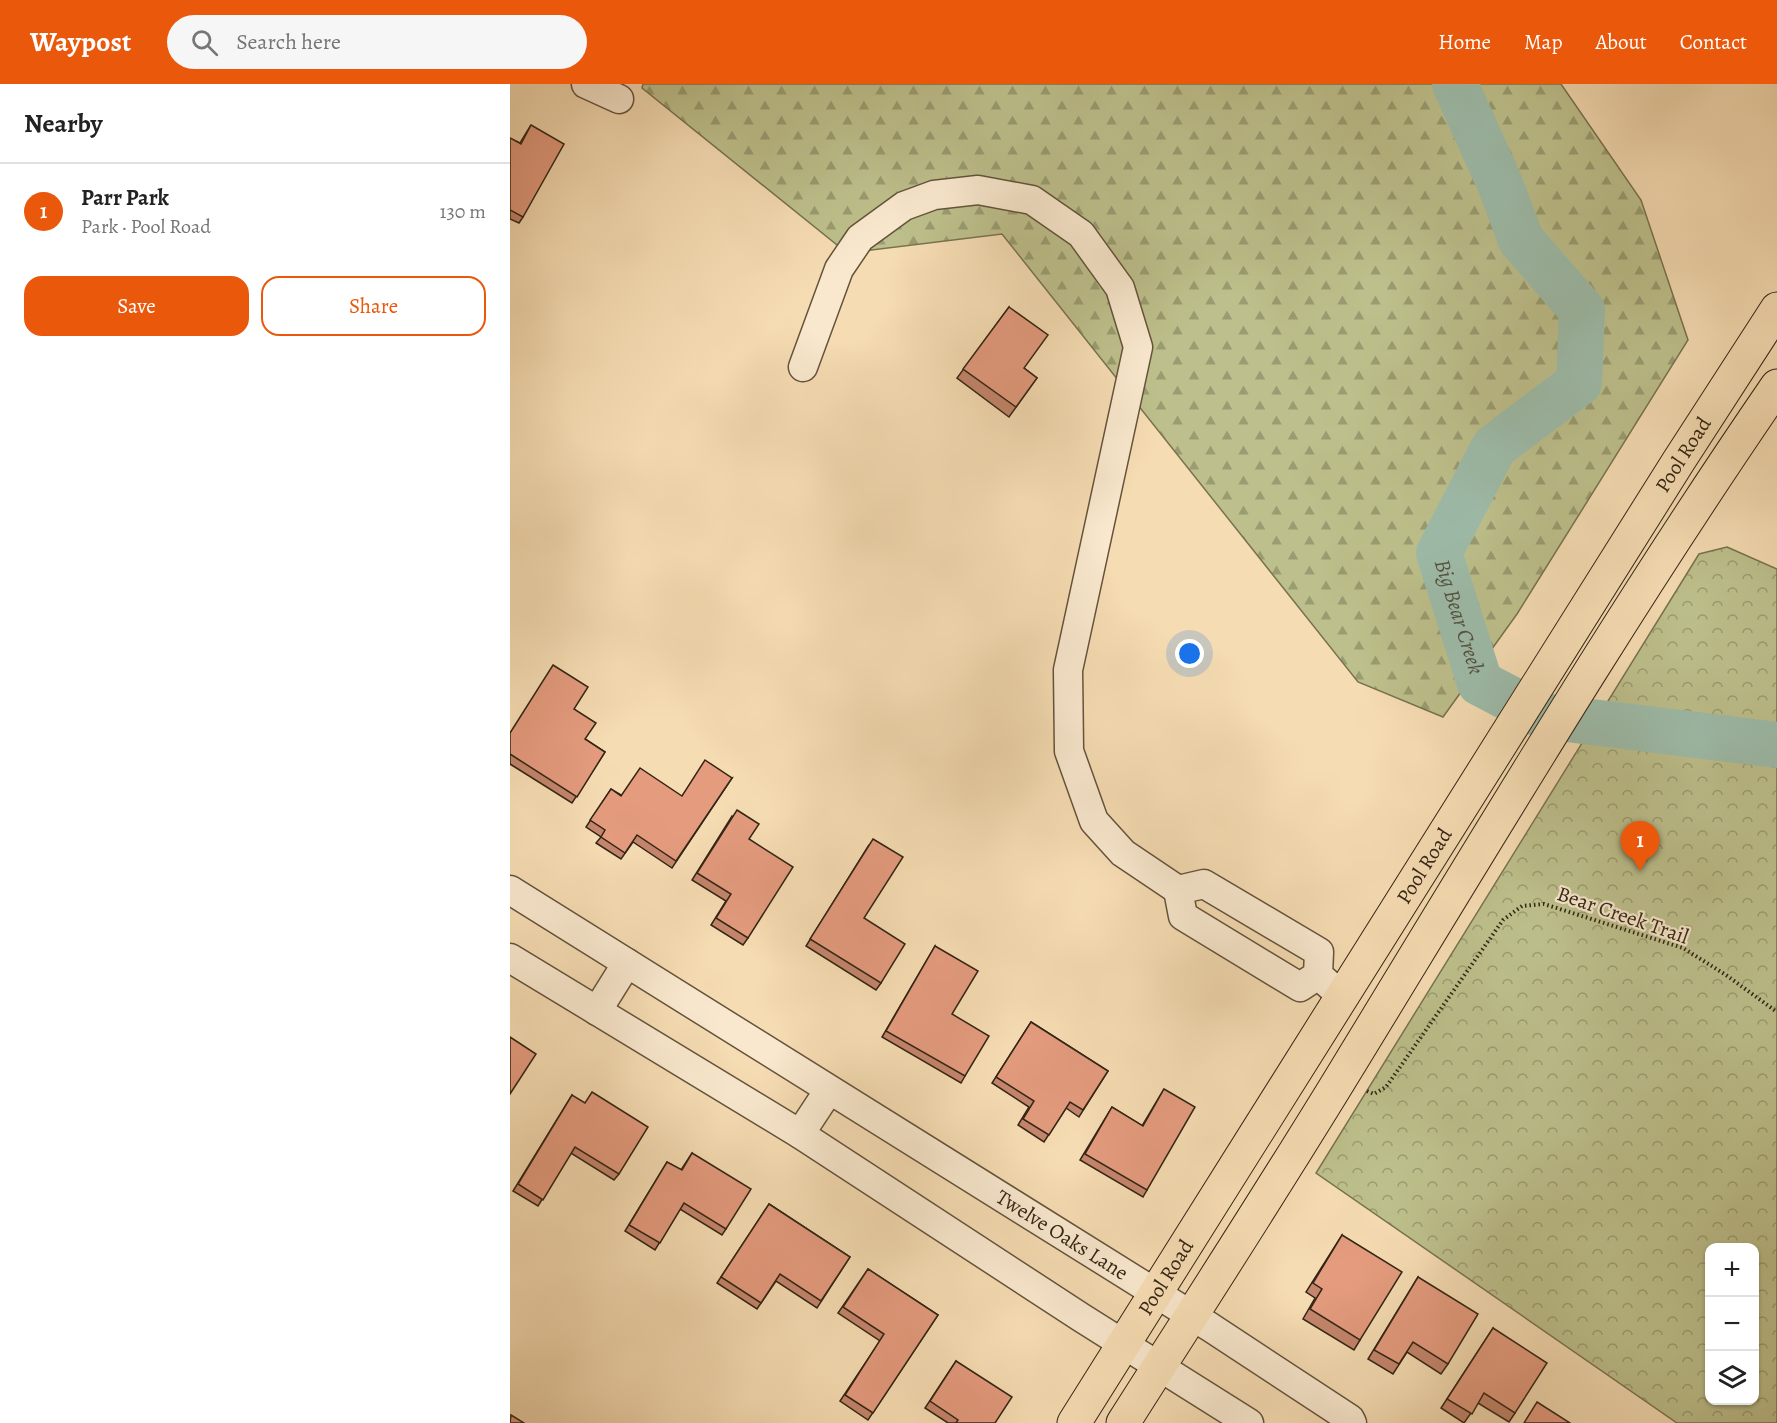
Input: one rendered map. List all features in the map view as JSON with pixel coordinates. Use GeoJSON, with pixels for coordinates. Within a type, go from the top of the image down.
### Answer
{"type":"FeatureCollection","features":[{"type":"Feature","properties":{"kind":"main road","name":"Pool Road"},"geometry":{"type":"LineString","coordinates":[[1074,1423],[1678,462],[1777,309]]}},
{"type":"Feature","properties":{"kind":"main road","name":"Pool Road"},"geometry":{"type":"LineString","coordinates":[[1123,1423],[1698,501],[1777,386]]}},
{"type":"Feature","properties":{"kind":"main road"},"geometry":{"type":"LineString","coordinates":[[1342,996],[1377,1019]]}},
{"type":"Feature","properties":{"kind":"street"},"geometry":{"type":"LineString","coordinates":[[586,84],[619,99]]}},
{"type":"Feature","properties":{"kind":"street"},"geometry":{"type":"LineString","coordinates":[[803,367],[839,269],[860,238],[904,206],[934,195],[978,190],[1032,200],[1081,234],[1120,288],[1138,346],[1068,670],[1069,750],[1094,821],[1123,853],[1178,890],[1183,916],[1300,987],[1318,975]]}},
{"type":"Feature","properties":{"kind":"street"},"geometry":{"type":"LineString","coordinates":[[1178,890],[1204,884],[1319,952],[1318,975]]}},
{"type":"Feature","properties":{"kind":"street","name":"Twelve Oaks Lane"},"geometry":{"type":"LineString","coordinates":[[510,890],[1155,1293],[1350,1419],[1352,1423]]}},
{"type":"Feature","properties":{"kind":"street"},"geometry":{"type":"LineString","coordinates":[[1230,945],[1253,913]]}},
{"type":"Feature","properties":{"kind":"street"},"geometry":{"type":"LineString","coordinates":[[510,958],[800,1134],[1248,1423]]}},
{"type":"Feature","properties":{"kind":"street"},"geometry":{"type":"LineString","coordinates":[[597,1011],[627,963]]}},
{"type":"Feature","properties":{"kind":"street"},"geometry":{"type":"LineString","coordinates":[[1318,975],[1342,996]]}},
{"type":"Feature","properties":{"kind":"street"},"geometry":{"type":"LineString","coordinates":[[800,1134],[829,1089]]}},
{"type":"Feature","properties":{"kind":"path","name":"Bear Creek Trail"},"geometry":{"type":"LineString","coordinates":[[1366,1090],[1374,1094],[1386,1087],[1503,920],[1522,906],[1544,904],[1683,948],[1726,975],[1777,1012]]}},
{"type":"Feature","properties":{"kind":"green space"},"geometry":{"type":"Polygon","coordinates":[[[643,84],[1561,84],[1641,200],[1688,340],[1517,614],[1443,717],[1358,682],[1002,234],[847,253],[642,88],[643,84]]]}},
{"type":"Feature","properties":{"kind":"green space"},"geometry":{"type":"Polygon","coordinates":[[[1727,547],[1777,569],[1777,1423],[1677,1423],[1316,1173],[1699,554],[1727,547]]]}},
{"type":"Feature","properties":{"kind":"building"},"geometry":{"type":"Polygon","coordinates":[[[531,125],[564,144],[523,217],[510,210],[510,138],[521,144],[531,125]]]}},
{"type":"Feature","properties":{"kind":"building"},"geometry":{"type":"Polygon","coordinates":[[[1009,307],[1048,335],[1024,368],[1037,378],[1016,407],[963,369],[1009,307]]]}},
{"type":"Feature","properties":{"kind":"building"},"geometry":{"type":"Polygon","coordinates":[[[553,665],[588,687],[574,709],[596,723],[585,739],[605,752],[577,797],[510,754],[510,733],[553,665]]]}},
{"type":"Feature","properties":{"kind":"building"},"geometry":{"type":"Polygon","coordinates":[[[705,760],[732,778],[676,861],[637,835],[625,853],[601,837],[605,830],[590,820],[611,789],[621,796],[640,768],[682,796],[705,760]]]}},
{"type":"Feature","properties":{"kind":"building"},"geometry":{"type":"Polygon","coordinates":[[[737,810],[759,824],[749,839],[793,867],[748,938],[716,918],[731,894],[697,873],[737,810]]]}},
{"type":"Feature","properties":{"kind":"building"},"geometry":{"type":"Polygon","coordinates":[[[873,839],[903,857],[864,918],[905,944],[881,983],[810,939],[873,839]]]}},
{"type":"Feature","properties":{"kind":"building"},"geometry":{"type":"Polygon","coordinates":[[[935,946],[978,971],[952,1014],[989,1036],[965,1076],[886,1031],[935,946]]]}},
{"type":"Feature","properties":{"kind":"building"},"geometry":{"type":"Polygon","coordinates":[[[1031,1022],[1108,1071],[1083,1110],[1070,1102],[1049,1135],[1023,1119],[1034,1101],[996,1077],[1031,1022]]]}},
{"type":"Feature","properties":{"kind":"building"},"geometry":{"type":"Polygon","coordinates":[[[510,1037],[536,1054],[510,1094],[510,1037]]]}},
{"type":"Feature","properties":{"kind":"building"},"geometry":{"type":"Polygon","coordinates":[[[1164,1089],[1195,1107],[1147,1190],[1085,1154],[1112,1107],[1143,1126],[1164,1089]]]}},
{"type":"Feature","properties":{"kind":"building"},"geometry":{"type":"Polygon","coordinates":[[[592,1092],[648,1127],[619,1174],[575,1147],[543,1200],[518,1184],[572,1095],[585,1103],[592,1092]]]}},
{"type":"Feature","properties":{"kind":"building"},"geometry":{"type":"Polygon","coordinates":[[[692,1153],[751,1189],[726,1229],[684,1203],[660,1243],[629,1225],[667,1162],[682,1170],[692,1153]]]}},
{"type":"Feature","properties":{"kind":"building"},"geometry":{"type":"Polygon","coordinates":[[[769,1204],[850,1257],[821,1301],[780,1274],[761,1303],[721,1277],[769,1204]]]}},
{"type":"Feature","properties":{"kind":"building"},"geometry":{"type":"Polygon","coordinates":[[[1342,1235],[1402,1272],[1360,1340],[1310,1309],[1322,1289],[1313,1283],[1342,1235]]]}},
{"type":"Feature","properties":{"kind":"building"},"geometry":{"type":"Polygon","coordinates":[[[868,1269],[938,1315],[873,1413],[845,1395],[884,1334],[843,1307],[868,1269]]]}},
{"type":"Feature","properties":{"kind":"building"},"geometry":{"type":"Polygon","coordinates":[[[1418,1277],[1478,1314],[1448,1364],[1413,1342],[1399,1364],[1374,1350],[1418,1277]]]}},
{"type":"Feature","properties":{"kind":"building"},"geometry":{"type":"Polygon","coordinates":[[[1493,1328],[1547,1363],[1515,1413],[1484,1393],[1472,1414],[1447,1399],[1493,1328]]]}},
{"type":"Feature","properties":{"kind":"building"},"geometry":{"type":"Polygon","coordinates":[[[956,1361],[1012,1397],[995,1423],[956,1423],[958,1420],[930,1401],[956,1361]]]}},
{"type":"Feature","properties":{"kind":"building"},"geometry":{"type":"Polygon","coordinates":[[[1537,1402],[1570,1423],[1524,1423],[1537,1402]]]}},
{"type":"Feature","properties":{"kind":"building"},"geometry":{"type":"Polygon","coordinates":[[[511,1415],[524,1423],[510,1423],[511,1415]]]}},
{"type":"Feature","properties":{"kind":"waterway","name":"Big Bear Creek"},"geometry":{"type":"LineString","coordinates":[[1455,84],[1500,184],[1521,240],[1582,310],[1579,383],[1494,447],[1439,553],[1480,683],[1543,716],[1777,745]]}},
{"type":"Feature","properties":{"kind":"place","name":"Parr Park"},"geometry":{"type":"Point","coordinates":[1640,871]}}]}
